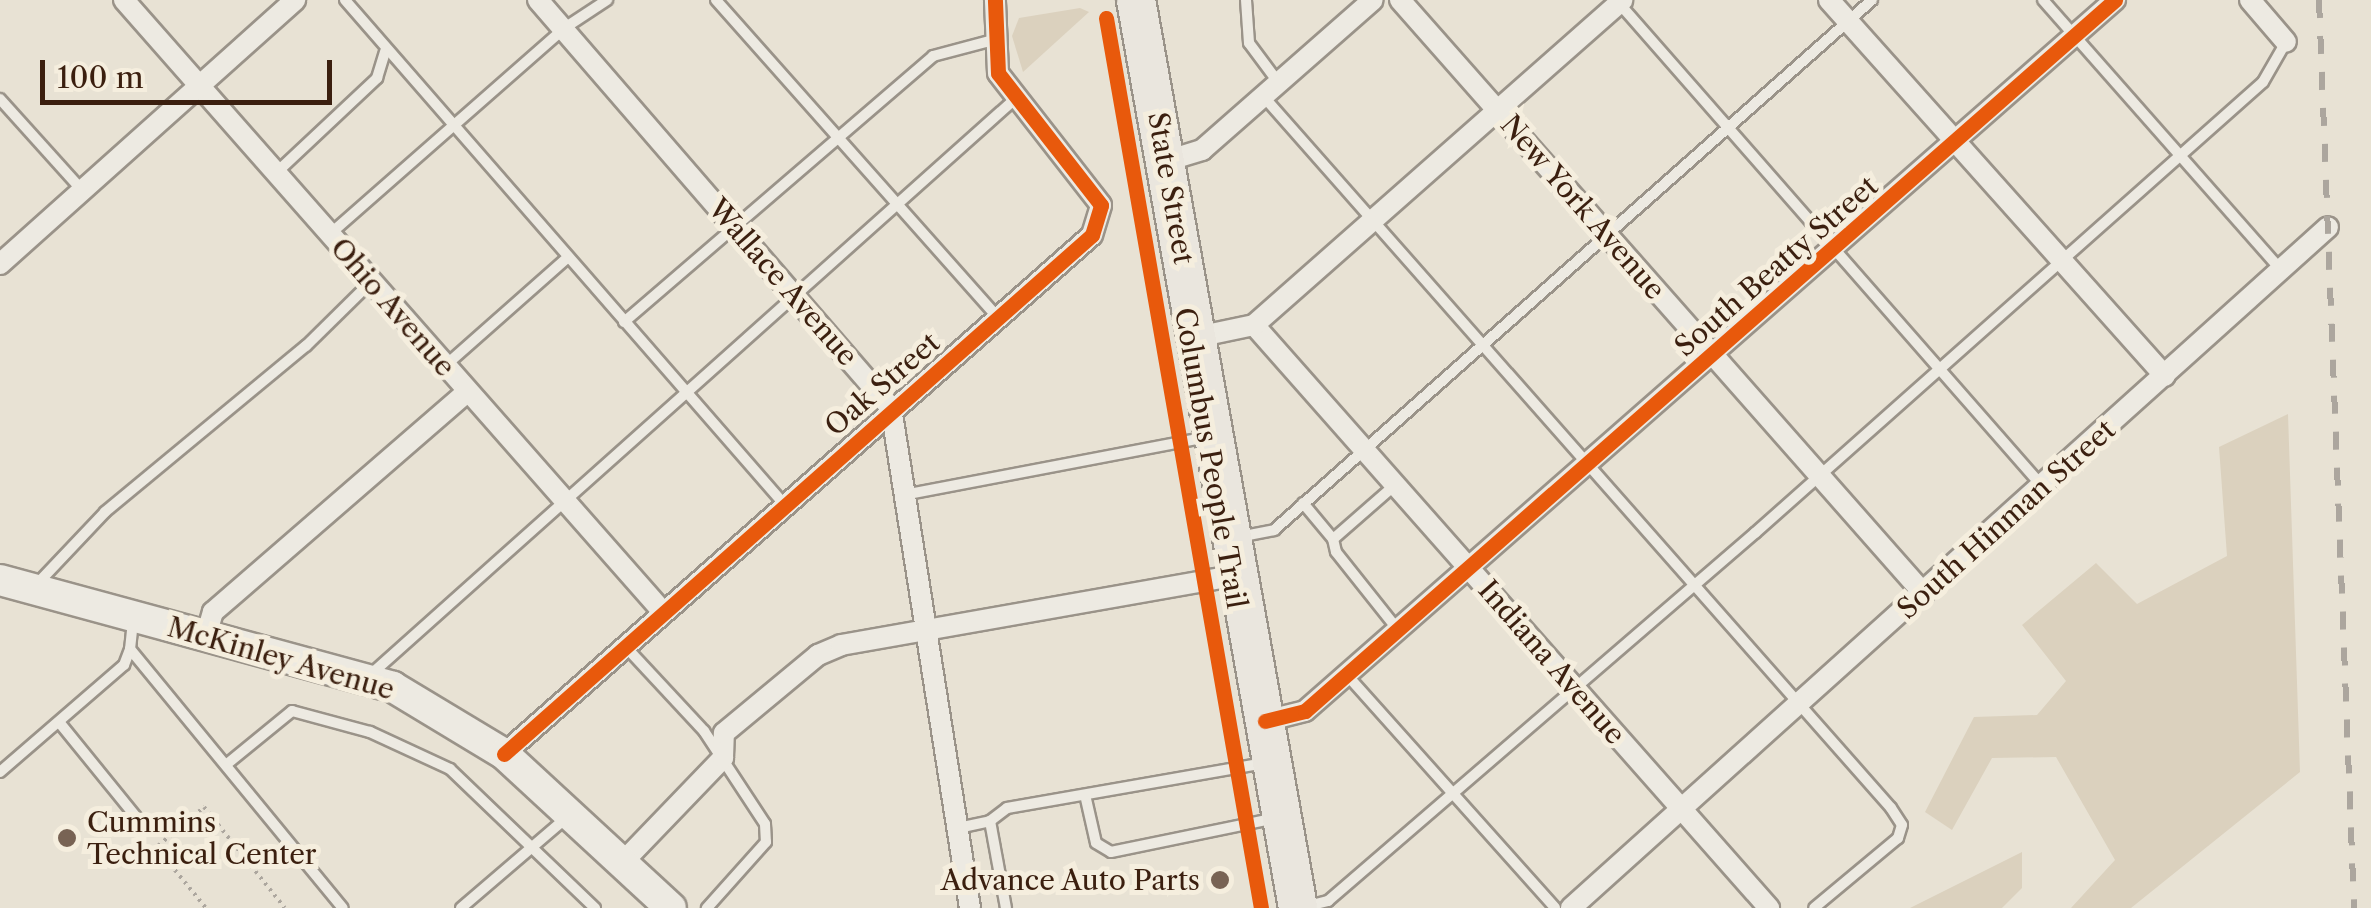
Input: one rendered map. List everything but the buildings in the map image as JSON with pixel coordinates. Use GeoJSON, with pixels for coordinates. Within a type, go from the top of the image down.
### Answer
{"type":"FeatureCollection","features":[{"type":"Feature","properties":{"kind":"highway","name":"State Street"},"geometry":{"type":"LineString","coordinates":[[1136,0],[1300,908]]}},
{"type":"Feature","properties":{"kind":"street","name":"Ohio Avenue"},"geometry":{"type":"LineString","coordinates":[[124,0],[663,612]]}},
{"type":"Feature","properties":{"kind":"street"},"geometry":{"type":"LineString","coordinates":[[0,264],[295,0]]}},
{"type":"Feature","properties":{"kind":"street","name":"Wallace Avenue"},"geometry":{"type":"LineString","coordinates":[[538,0],[891,408],[909,494],[970,908]]}},
{"type":"Feature","properties":{"kind":"street","name":"Oak Street"},"geometry":{"type":"LineString","coordinates":[[504,754],[891,408],[1092,235],[1101,205],[998,73],[993,40],[995,0]]}},
{"type":"Feature","properties":{"kind":"street"},"geometry":{"type":"LineString","coordinates":[[1166,161],[1202,150],[1373,0]]}},
{"type":"Feature","properties":{"kind":"street","name":"New York Avenue"},"geometry":{"type":"LineString","coordinates":[[1400,0],[1924,594]]}},
{"type":"Feature","properties":{"kind":"street"},"geometry":{"type":"LineString","coordinates":[[1830,0],[2164,376]]}},
{"type":"Feature","properties":{"kind":"street","name":"South Beatty Street"},"geometry":{"type":"LineString","coordinates":[[1264,721],[1305,711],[2115,0]]}},
{"type":"Feature","properties":{"kind":"street"},"geometry":{"type":"LineString","coordinates":[[2250,0],[2286,42]]}},
{"type":"Feature","properties":{"kind":"street"},"geometry":{"type":"LineString","coordinates":[[1198,337],[1254,325],[1619,1]]}},
{"type":"Feature","properties":{"kind":"street","name":"South Hinman Street"},"geometry":{"type":"LineString","coordinates":[[1571,908],[2328,228]]}},
{"type":"Feature","properties":{"kind":"street","name":"Indiana Avenue"},"geometry":{"type":"LineString","coordinates":[[1254,325],[1770,908]]}},
{"type":"Feature","properties":{"kind":"street"},"geometry":{"type":"LineString","coordinates":[[206,636],[213,612],[467,392]]}},
{"type":"Feature","properties":{"kind":"street"},"geometry":{"type":"LineString","coordinates":[[622,862],[723,758],[724,733],[818,655],[1236,556]]}},
{"type":"Feature","properties":{"kind":"street","name":"McKinley Avenue"},"geometry":{"type":"LineString","coordinates":[[0,580],[365,680],[456,721],[504,754],[671,908]]}},
{"type":"Feature","properties":{"kind":"lane"},"geometry":{"type":"LineString","coordinates":[[345,0],[784,504]]}},
{"type":"Feature","properties":{"kind":"lane"},"geometry":{"type":"LineString","coordinates":[[330,235],[563,29],[578,25],[607,0]]}},
{"type":"Feature","properties":{"kind":"lane"},"geometry":{"type":"LineString","coordinates":[[716,0],[836,140],[997,317]]}},
{"type":"Feature","properties":{"kind":"lane"},"geometry":{"type":"LineString","coordinates":[[1246,0],[1249,43],[1271,89],[1373,220],[1801,704],[1902,825],[1898,838],[1814,908]]}},
{"type":"Feature","properties":{"kind":"lane"},"geometry":{"type":"LineString","coordinates":[[1236,556],[1274,530],[1872,0]]}},
{"type":"Feature","properties":{"kind":"lane"},"geometry":{"type":"LineString","coordinates":[[2043,0],[2281,270]]}},
{"type":"Feature","properties":{"kind":"lane"},"geometry":{"type":"LineString","coordinates":[[1619,1],[2042,486]]}},
{"type":"Feature","properties":{"kind":"lane"},"geometry":{"type":"LineString","coordinates":[[624,322],[933,56],[993,40]]}},
{"type":"Feature","properties":{"kind":"lane"},"geometry":{"type":"LineString","coordinates":[[1300,908],[1328,901],[1940,370],[2263,82],[2286,42]]}},
{"type":"Feature","properties":{"kind":"lane"},"geometry":{"type":"LineString","coordinates":[[276,174],[377,78],[386,51]]}},
{"type":"Feature","properties":{"kind":"lane"},"geometry":{"type":"LineString","coordinates":[[0,99],[82,190]]}},
{"type":"Feature","properties":{"kind":"lane"},"geometry":{"type":"LineString","coordinates":[[365,680],[682,391],[795,297],[1016,99]]}},
{"type":"Feature","properties":{"kind":"lane"},"geometry":{"type":"LineString","coordinates":[[445,366],[567,258]]}},
{"type":"Feature","properties":{"kind":"lane"},"geometry":{"type":"LineString","coordinates":[[34,589],[105,512],[306,346],[371,282]]}},
{"type":"Feature","properties":{"kind":"lane"},"geometry":{"type":"LineString","coordinates":[[909,494],[1215,436]]}},
{"type":"Feature","properties":{"kind":"lane"},"geometry":{"type":"LineString","coordinates":[[1333,539],[1396,485]]}},
{"type":"Feature","properties":{"kind":"lane"},"geometry":{"type":"LineString","coordinates":[[1303,503],[1398,630]]}},
{"type":"Feature","properties":{"kind":"lane"},"geometry":{"type":"LineString","coordinates":[[0,772],[124,666],[134,615]]}},
{"type":"Feature","properties":{"kind":"lane"},"geometry":{"type":"LineString","coordinates":[[625,646],[723,758],[765,824],[766,842],[707,908]]}},
{"type":"Feature","properties":{"kind":"lane"},"geometry":{"type":"LineString","coordinates":[[130,648],[343,908]]}},
{"type":"Feature","properties":{"kind":"lane"},"geometry":{"type":"LineString","coordinates":[[1347,675],[1555,908]]}},
{"type":"Feature","properties":{"kind":"lane"},"geometry":{"type":"LineString","coordinates":[[227,764],[292,711],[327,718],[450,770],[595,908]]}},
{"type":"Feature","properties":{"kind":"lane"},"geometry":{"type":"LineString","coordinates":[[59,722],[146,829]]}},
{"type":"Feature","properties":{"kind":"lane"},"geometry":{"type":"LineString","coordinates":[[958,828],[990,821],[1008,808],[1086,799],[1272,762]]}},
{"type":"Feature","properties":{"kind":"lane"},"geometry":{"type":"LineString","coordinates":[[1086,799],[1096,844],[1111,852],[1282,817]]}},
{"type":"Feature","properties":{"kind":"lane"},"geometry":{"type":"LineString","coordinates":[[460,908],[570,815]]}},
{"type":"Feature","properties":{"kind":"lane"},"geometry":{"type":"LineString","coordinates":[[990,821],[1006,908]]}},
{"type":"Feature","properties":{"kind":"path"},"geometry":{"type":"LineString","coordinates":[[148,855],[204,808],[285,908]]}},
{"type":"Feature","properties":{"kind":"path"},"geometry":{"type":"LineString","coordinates":[[156,847],[206,908]]}},
{"type":"Feature","properties":{"kind":"shaded area"},"geometry":{"type":"Polygon","coordinates":[[[1080,8],[1089,12],[1023,72],[1012,36],[1019,18],[1080,8]]]}},
{"type":"Feature","properties":{"kind":"shaded area"},"geometry":{"type":"Polygon","coordinates":[[[2288,414],[2300,772],[2131,908],[2071,908],[2115,860],[2056,757],[1992,758],[1952,830],[1925,812],[1974,717],[2037,715],[2066,681],[2022,625],[2096,563],[2137,604],[2227,556],[2219,447],[2288,414]]]}},
{"type":"Feature","properties":{"kind":"shaded area"},"geometry":{"type":"Polygon","coordinates":[[[2022,852],[2022,888],[2002,908],[1910,908],[2022,852]]]}},
{"type":"Feature","properties":{"kind":"railway"},"geometry":{"type":"LineString","coordinates":[[2319,0],[2354,908]]}},
{"type":"Feature","properties":{"kind":"cycle path"},"geometry":{"type":"LineString","coordinates":[[504,754],[1092,235],[1101,205],[998,73],[995,0]]}},
{"type":"Feature","properties":{"kind":"cycle path"},"geometry":{"type":"LineString","coordinates":[[1265,721],[1305,711],[2115,0]]}},
{"type":"Feature","properties":{"kind":"cycle path","name":"Columbus People Trail"},"geometry":{"type":"LineString","coordinates":[[1106,18],[1261,908]]}},
{"type":"Feature","properties":{"kind":"place","name":"Cummins Technical Center"},"geometry":{"type":"Point","coordinates":[67,838]}},
{"type":"Feature","properties":{"kind":"place","name":"Advance Auto Parts"},"geometry":{"type":"Point","coordinates":[1220,880]}}]}
